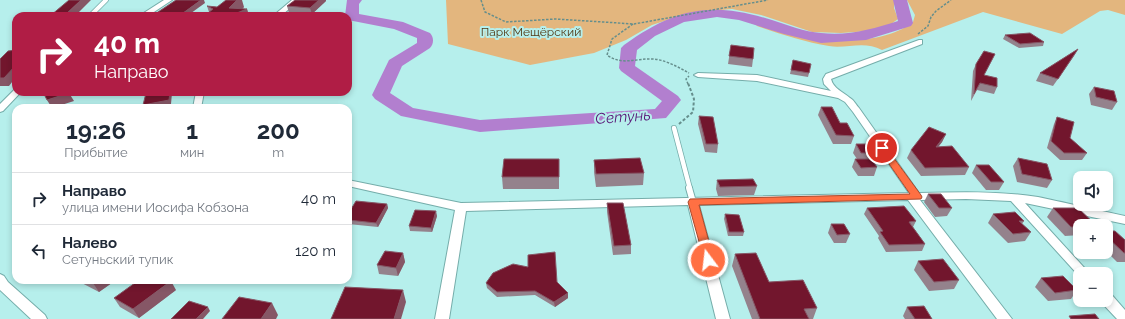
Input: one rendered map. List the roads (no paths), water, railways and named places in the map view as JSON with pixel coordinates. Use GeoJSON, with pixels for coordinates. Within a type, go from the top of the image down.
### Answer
{"type":"FeatureCollection","features":[{"type":"Feature","properties":{"kind":"street"},"geometry":{"type":"LineString","coordinates":[[149,12],[169,0]]}},
{"type":"Feature","properties":{"kind":"street"},"geometry":{"type":"LineString","coordinates":[[282,12],[296,0]]}},
{"type":"Feature","properties":{"kind":"street"},"geometry":{"type":"LineString","coordinates":[[916,39],[829,76],[827,79],[828,84],[841,96],[848,100],[856,110],[915,197],[1005,319]]}},
{"type":"Feature","properties":{"kind":"street"},"geometry":{"type":"LineString","coordinates":[[698,75],[757,78],[841,96]]}},
{"type":"Feature","properties":{"kind":"street"},"geometry":{"type":"LineString","coordinates":[[0,109],[13,96]]}},
{"type":"Feature","properties":{"kind":"street"},"geometry":{"type":"LineString","coordinates":[[352,184],[461,207],[966,196],[1014,198],[1038,201],[1125,220]]}},
{"type":"Feature","properties":{"kind":"street"},"geometry":{"type":"LineString","coordinates":[[1014,198],[1078,267]]}},
{"type":"Feature","properties":{"kind":"street"},"geometry":{"type":"LineString","coordinates":[[693,202],[723,319]]}},
{"type":"Feature","properties":{"kind":"street"},"geometry":{"type":"LineString","coordinates":[[442,319],[461,207]]}},
{"type":"Feature","properties":{"kind":"street"},"geometry":{"type":"LineString","coordinates":[[0,279],[3,285],[40,319]]}},
{"type":"Feature","properties":{"kind":"street"},"geometry":{"type":"LineString","coordinates":[[1113,306],[1125,319]]}},
{"type":"Feature","properties":{"kind":"lane"},"geometry":{"type":"LineString","coordinates":[[94,12],[106,0]]}},
{"type":"Feature","properties":{"kind":"lane"},"geometry":{"type":"LineString","coordinates":[[674,128],[693,202]]}},
{"type":"Feature","properties":{"kind":"waterway","name":"Сетунь"},"geometry":{"type":"LineString","coordinates":[[355,0],[352,2],[352,17],[398,25],[425,36],[425,45],[395,63],[381,95],[407,112],[480,126],[660,114],[672,100],[627,68],[629,48],[650,33],[681,18],[717,13],[740,16],[767,23],[789,31],[821,38],[866,36],[906,23],[900,0]]}},
{"type":"Feature","properties":{"kind":"park label","name":"Парк Мещёрский"},"geometry":{"type":"Point","coordinates":[531,32]}}]}
